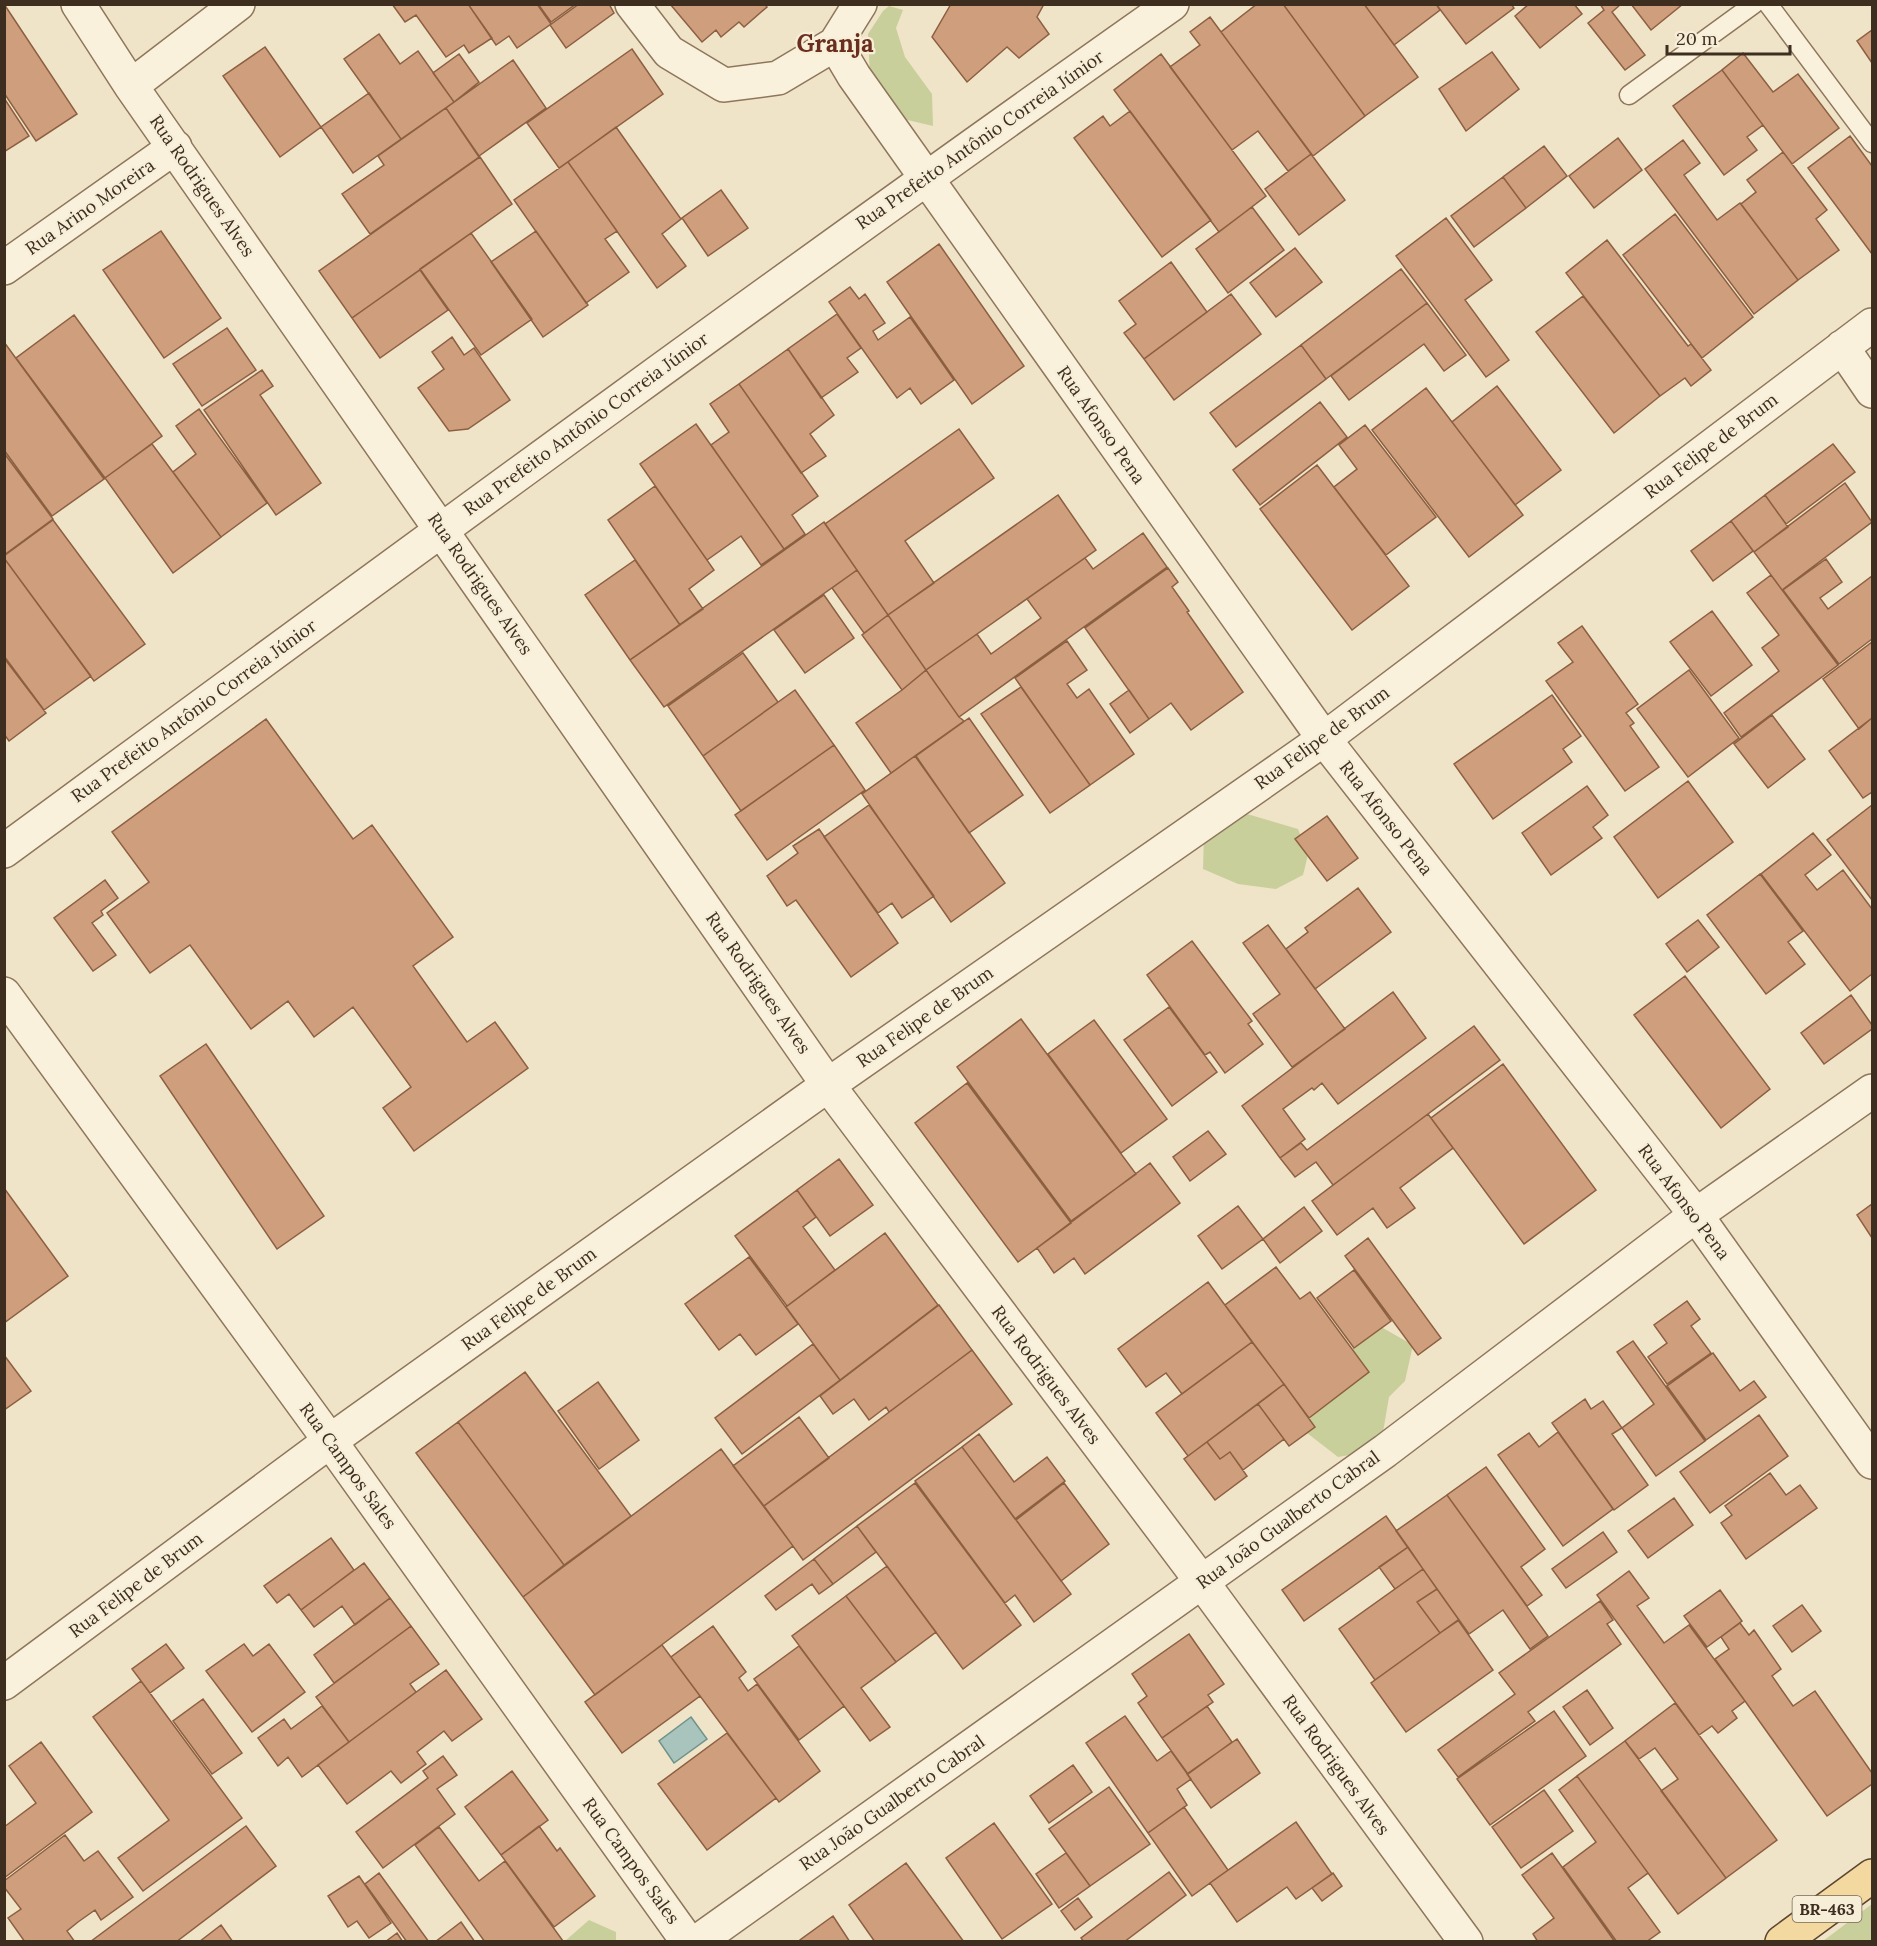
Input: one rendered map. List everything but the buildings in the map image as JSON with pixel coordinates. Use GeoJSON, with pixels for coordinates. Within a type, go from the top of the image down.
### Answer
{"type":"FeatureCollection","features":[{"type":"Feature","properties":{"kind":"main road","name":"BR-463"},"geometry":{"type":"LineString","coordinates":[[1782,1941],[1872,1876]]}},
{"type":"Feature","properties":{"kind":"street","name":"Rua Rodrigues Alves"},"geometry":{"type":"LineString","coordinates":[[78,4],[131,86],[828,1085],[1202,1582],[1466,1941]]}},
{"type":"Feature","properties":{"kind":"street"},"geometry":{"type":"LineString","coordinates":[[131,86],[238,4]]}},
{"type":"Feature","properties":{"kind":"street"},"geometry":{"type":"LineString","coordinates":[[632,4],[669,52],[724,85],[778,78],[835,44],[860,4]]}},
{"type":"Feature","properties":{"kind":"street","name":"Rua Prefeito Antônio Correia Júnior"},"geometry":{"type":"LineString","coordinates":[[4,851],[926,177],[1172,4]]}},
{"type":"Feature","properties":{"kind":"street","name":"Rua Afonso Pena"},"geometry":{"type":"LineString","coordinates":[[835,44],[854,76],[1324,739],[1696,1215],[1872,1462]]}},
{"type":"Feature","properties":{"kind":"street","name":"Rua Arino Moreira"},"geometry":{"type":"LineString","coordinates":[[4,268],[175,147]]}},
{"type":"Feature","properties":{"kind":"street","name":"Rua Felipe de Brum"},"geometry":{"type":"LineString","coordinates":[[4,1683],[330,1441],[828,1085],[1324,739],[1872,325]]}},
{"type":"Feature","properties":{"kind":"street"},"geometry":{"type":"LineString","coordinates":[[1842,347],[1872,391]]}},
{"type":"Feature","properties":{"kind":"street","name":"Rua Campos Sales"},"geometry":{"type":"LineString","coordinates":[[4,994],[330,1441],[688,1941]]}},
{"type":"Feature","properties":{"kind":"street","name":"Rua João Gualberto Cabral"},"geometry":{"type":"LineString","coordinates":[[697,1941],[1385,1451],[1696,1215],[1872,1091]]}},
{"type":"Feature","properties":{"kind":"lane"},"geometry":{"type":"LineString","coordinates":[[1629,95],[1754,4]]}},
{"type":"Feature","properties":{"kind":"lane"},"geometry":{"type":"LineString","coordinates":[[1768,4],[1872,143]]}},
{"type":"Feature","properties":{"kind":"green space"},"geometry":{"type":"Polygon","coordinates":[[[889,6],[903,10],[896,28],[905,57],[932,94],[933,126],[899,118],[870,79],[868,34],[883,11],[889,6]]]}},
{"type":"Feature","properties":{"kind":"green space"},"geometry":{"type":"Polygon","coordinates":[[[1247,814],[1298,829],[1308,855],[1303,875],[1276,889],[1238,884],[1203,869],[1204,831],[1247,814]]]}},
{"type":"Feature","properties":{"kind":"green space"},"geometry":{"type":"Polygon","coordinates":[[[1374,1323],[1413,1345],[1405,1381],[1389,1397],[1380,1450],[1338,1457],[1307,1433],[1299,1414],[1374,1323]]]}},
{"type":"Feature","properties":{"kind":"green space"},"geometry":{"type":"Polygon","coordinates":[[[1872,1904],[1872,1941],[1823,1941],[1872,1904]]]}},
{"type":"Feature","properties":{"kind":"green space"},"geometry":{"type":"Polygon","coordinates":[[[589,1920],[616,1932],[616,1941],[565,1941],[589,1920]]]}},
{"type":"Feature","properties":{"kind":"water"},"geometry":{"type":"Polygon","coordinates":[[[691,1717],[707,1739],[674,1763],[659,1741],[691,1717]]]}},
{"type":"Feature","properties":{"kind":"district","name":"Granja"},"geometry":{"type":"Point","coordinates":[835,44]}}]}
